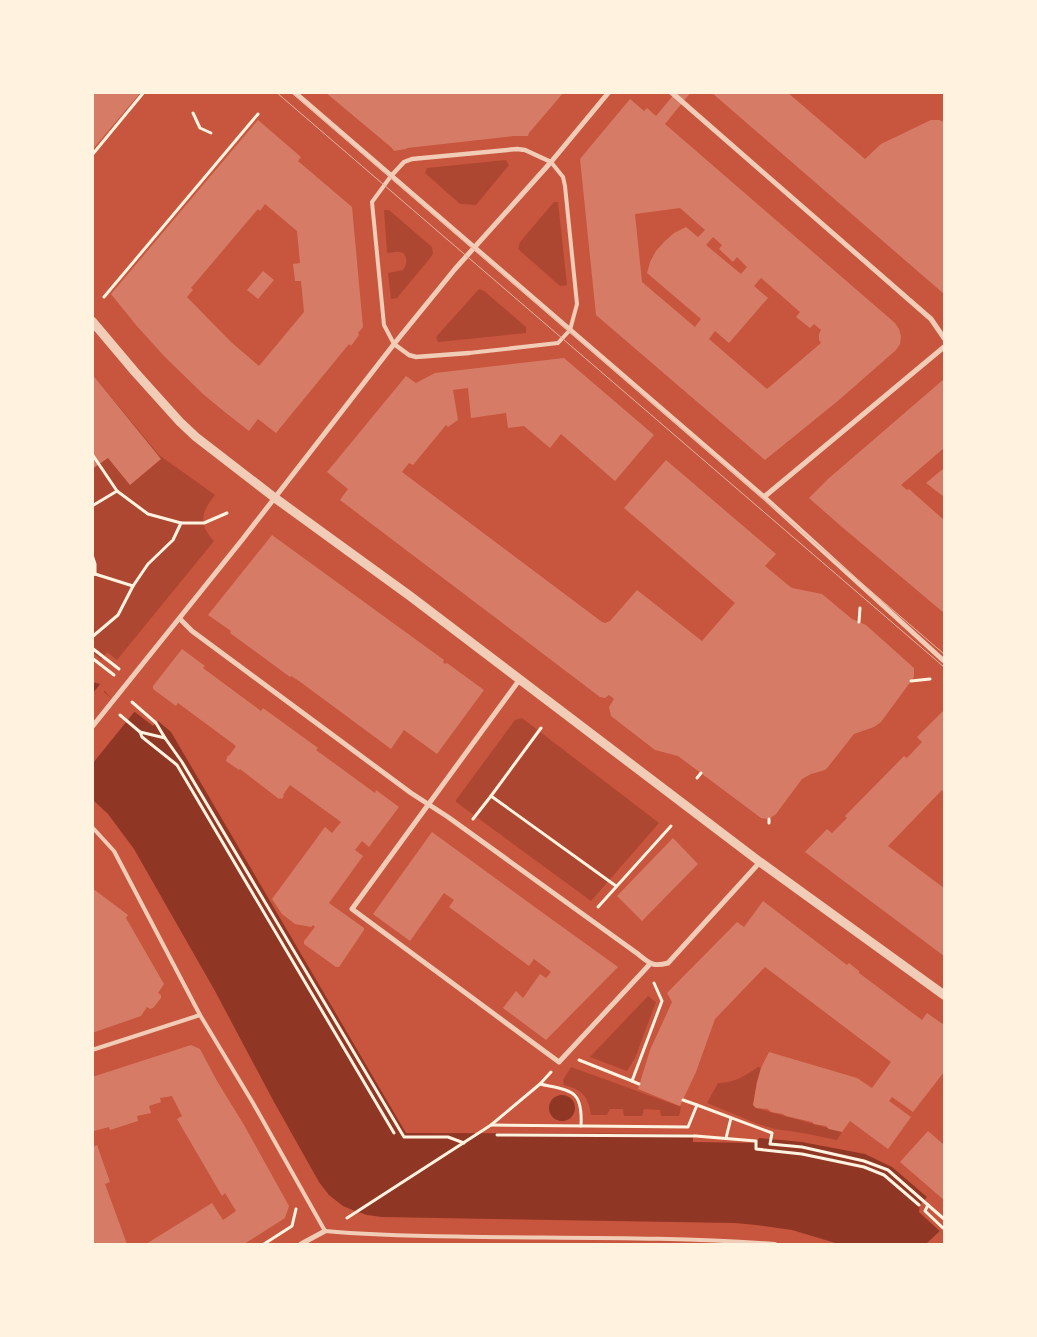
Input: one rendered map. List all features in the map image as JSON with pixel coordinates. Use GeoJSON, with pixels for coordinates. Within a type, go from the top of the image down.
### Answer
{"type":"FeatureCollection","features":[{"type":"Feature","properties":{"kind":"street"},"geometry":{"type":"LineString","coordinates":[[294,92],[764,497],[944,661]]}},
{"type":"Feature","properties":{"kind":"street"},"geometry":{"type":"LineString","coordinates":[[92,727],[180,619],[394,344],[474,247],[551,162],[608,92]]}},
{"type":"Feature","properties":{"kind":"street"},"geometry":{"type":"LineString","coordinates":[[671,92],[931,319],[944,338]]}},
{"type":"Feature","properties":{"kind":"street"},"geometry":{"type":"LineString","coordinates":[[391,176],[404,162],[412,159],[516,149],[525,150],[551,162]]}},
{"type":"Feature","properties":{"kind":"street"},"geometry":{"type":"LineString","coordinates":[[92,321],[180,422],[196,436],[275,498],[410,596],[760,862],[944,995]]}},
{"type":"Feature","properties":{"kind":"street"},"geometry":{"type":"LineString","coordinates":[[394,344],[416,358],[470,353]]}},
{"type":"Feature","properties":{"kind":"street"},"geometry":{"type":"LineString","coordinates":[[764,497],[944,347]]}},
{"type":"Feature","properties":{"kind":"street"},"geometry":{"type":"LineString","coordinates":[[180,619],[192,631],[411,793],[448,816],[650,964],[658,966],[668,962],[760,862]]}},
{"type":"Feature","properties":{"kind":"street"},"geometry":{"type":"LineString","coordinates":[[520,679],[352,909],[559,1062],[650,964]]}},
{"type":"Feature","properties":{"kind":"street"},"geometry":{"type":"LineString","coordinates":[[301,1244],[325,1231]]}},
{"type":"Feature","properties":{"kind":"lane"},"geometry":{"type":"LineString","coordinates":[[470,353],[558,343],[570,330],[577,304],[564,177],[551,162]]}},
{"type":"Feature","properties":{"kind":"lane"},"geometry":{"type":"LineString","coordinates":[[391,176],[372,202],[384,325],[394,344]]}},
{"type":"Feature","properties":{"kind":"lane"},"geometry":{"type":"LineString","coordinates":[[92,827],[114,851],[200,1015],[253,1103],[325,1231],[385,1236],[666,1239],[775,1244]]}},
{"type":"Feature","properties":{"kind":"lane"},"geometry":{"type":"LineString","coordinates":[[92,1050],[200,1015]]}},
{"type":"Feature","properties":{"kind":"path"},"geometry":{"type":"LineString","coordinates":[[92,154],[144,92]]}},
{"type":"Feature","properties":{"kind":"path"},"geometry":{"type":"LineString","coordinates":[[193,113],[200,128],[211,133]]}},
{"type":"Feature","properties":{"kind":"path"},"geometry":{"type":"LineString","coordinates":[[104,297],[258,114]]}},
{"type":"Feature","properties":{"kind":"path"},"geometry":{"type":"LineString","coordinates":[[92,454],[117,491],[148,514],[181,523],[204,523],[227,513]]}},
{"type":"Feature","properties":{"kind":"path"},"geometry":{"type":"LineString","coordinates":[[92,506],[117,491]]}},
{"type":"Feature","properties":{"kind":"path"},"geometry":{"type":"LineString","coordinates":[[92,637],[118,615],[133,586],[148,564],[173,540],[181,523]]}},
{"type":"Feature","properties":{"kind":"path"},"geometry":{"type":"LineString","coordinates":[[92,555],[95,564],[94,574],[133,586]]}},
{"type":"Feature","properties":{"kind":"path"},"geometry":{"type":"LineString","coordinates":[[859,622],[860,608]]}},
{"type":"Feature","properties":{"kind":"path"},"geometry":{"type":"LineString","coordinates":[[92,648],[119,670]]}},
{"type":"Feature","properties":{"kind":"path"},"geometry":{"type":"LineString","coordinates":[[92,658],[114,675]]}},
{"type":"Feature","properties":{"kind":"path"},"geometry":{"type":"LineString","coordinates":[[911,681],[930,679]]}},
{"type":"Feature","properties":{"kind":"path"},"geometry":{"type":"LineString","coordinates":[[132,702],[156,723],[164,738],[187,770],[404,1137],[448,1137],[464,1143]]}},
{"type":"Feature","properties":{"kind":"path"},"geometry":{"type":"LineString","coordinates":[[128,721],[140,732],[142,737],[177,765],[394,1133]]}},
{"type":"Feature","properties":{"kind":"path"},"geometry":{"type":"LineString","coordinates":[[472,819],[541,728]]}},
{"type":"Feature","properties":{"kind":"path"},"geometry":{"type":"LineString","coordinates":[[140,732],[164,738]]}},
{"type":"Feature","properties":{"kind":"path"},"geometry":{"type":"LineString","coordinates":[[697,778],[701,773]]}},
{"type":"Feature","properties":{"kind":"path"},"geometry":{"type":"LineString","coordinates":[[491,796],[616,886]]}},
{"type":"Feature","properties":{"kind":"path"},"geometry":{"type":"LineString","coordinates":[[596,910],[670,826]]}},
{"type":"Feature","properties":{"kind":"path"},"geometry":{"type":"LineString","coordinates":[[632,1081],[662,1001],[654,983]]}},
{"type":"Feature","properties":{"kind":"path"},"geometry":{"type":"LineString","coordinates":[[566,1054],[640,1084]]}},
{"type":"Feature","properties":{"kind":"path"},"geometry":{"type":"LineString","coordinates":[[349,1217],[491,1125],[540,1084],[559,1062]]}},
{"type":"Feature","properties":{"kind":"path"},"geometry":{"type":"LineString","coordinates":[[540,1084],[564,1090],[576,1096],[580,1102],[581,1126]]}},
{"type":"Feature","properties":{"kind":"path"},"geometry":{"type":"LineString","coordinates":[[683,1100],[772,1133],[770,1144],[802,1147],[864,1161],[888,1170],[944,1219]]}},
{"type":"Feature","properties":{"kind":"path"},"geometry":{"type":"LineString","coordinates":[[491,1125],[688,1127],[697,1105]]}},
{"type":"Feature","properties":{"kind":"path"},"geometry":{"type":"LineString","coordinates":[[726,1138],[732,1118]]}},
{"type":"Feature","properties":{"kind":"path"},"geometry":{"type":"LineString","coordinates":[[497,1134],[696,1136],[756,1140],[756,1149],[802,1154],[864,1167],[884,1176],[918,1205]]}},
{"type":"Feature","properties":{"kind":"path"},"geometry":{"type":"LineString","coordinates":[[928,1205],[925,1211],[943,1228]]}},
{"type":"Feature","properties":{"kind":"path"},"geometry":{"type":"LineString","coordinates":[[264,1244],[292,1226],[296,1206]]}},
{"type":"Feature","properties":{"kind":"shaded area"},"geometry":{"type":"Polygon","coordinates":[[[506,160],[509,165],[476,205],[460,204],[425,173],[427,168],[506,160]]]}},
{"type":"Feature","properties":{"kind":"shaded area"},"geometry":{"type":"Polygon","coordinates":[[[554,202],[558,202],[567,285],[560,286],[518,249],[520,242],[554,202]]]}},
{"type":"Feature","properties":{"kind":"shaded area"},"geometry":{"type":"Polygon","coordinates":[[[384,210],[389,210],[432,247],[433,253],[397,298],[391,299],[388,273],[403,270],[406,258],[400,252],[387,253],[384,210]]]}},
{"type":"Feature","properties":{"kind":"shaded area"},"geometry":{"type":"Polygon","coordinates":[[[479,289],[484,291],[526,327],[526,333],[438,342],[436,337],[479,289]]]}},
{"type":"Feature","properties":{"kind":"shaded area"},"geometry":{"type":"Polygon","coordinates":[[[92,374],[159,455],[215,495],[207,507],[203,518],[205,529],[214,541],[117,660],[107,652],[101,660],[93,653],[92,374]]]}},
{"type":"Feature","properties":{"kind":"shaded area"},"geometry":{"type":"Polygon","coordinates":[[[92,682],[100,684],[103,687],[102,689],[125,711],[131,709],[153,726],[158,721],[171,732],[406,1133],[693,1134],[693,1142],[757,1143],[759,1138],[802,1142],[865,1154],[892,1167],[927,1197],[920,1205],[919,1212],[944,1235],[944,1244],[839,1244],[792,1230],[735,1223],[382,1217],[367,1215],[343,1206],[329,1195],[319,1182],[215,991],[134,849],[108,814],[93,800],[92,682]]]}},
{"type":"Feature","properties":{"kind":"shaded area"},"geometry":{"type":"Polygon","coordinates":[[[522,718],[659,823],[591,901],[456,802],[515,720],[522,718]]]}},
{"type":"Feature","properties":{"kind":"shaded area"},"geometry":{"type":"Polygon","coordinates":[[[648,996],[656,1002],[635,1058],[627,1071],[590,1057],[648,996]]]}},
{"type":"Feature","properties":{"kind":"shaded area"},"geometry":{"type":"Polygon","coordinates":[[[571,1067],[681,1107],[679,1116],[661,1116],[660,1110],[644,1109],[642,1116],[624,1116],[623,1109],[610,1109],[607,1115],[591,1115],[584,1095],[576,1089],[564,1085],[563,1080],[571,1067]]]}},
{"type":"Feature","properties":{"kind":"shaded area"},"geometry":{"type":"Polygon","coordinates":[[[758,1067],[761,1068],[753,1105],[756,1108],[842,1132],[837,1140],[775,1129],[707,1103],[718,1083],[729,1082],[739,1078],[758,1067]]]}},
{"type":"Feature","properties":{"kind":"shaded area"},"geometry":{"type":"Polygon","coordinates":[[[562,1095],[571,1099],[575,1108],[571,1117],[562,1121],[553,1117],[549,1108],[553,1099],[562,1095]]]}},
{"type":"Feature","properties":{"kind":"pier"},"geometry":{"type":"Polygon","coordinates":[[[100,684],[105,688],[104,692],[126,709],[129,707],[135,711],[93,763],[93,693],[100,684]]]}},
{"type":"Feature","properties":{"kind":"pier"},"geometry":{"type":"Polygon","coordinates":[[[942,1229],[944,1232],[944,1244],[926,1244],[942,1229]]]}},
{"type":"Feature","properties":{"kind":"building"},"geometry":{"type":"Polygon","coordinates":[[[92,92],[141,92],[92,150],[92,92]]]}},
{"type":"Feature","properties":{"kind":"building"},"geometry":{"type":"Polygon","coordinates":[[[325,92],[564,92],[528,136],[514,136],[394,151],[325,92]]]}},
{"type":"Feature","properties":{"kind":"building"},"geometry":{"type":"Polygon","coordinates":[[[676,92],[691,92],[665,124],[895,323],[899,329],[901,336],[900,344],[896,350],[839,400],[765,460],[596,315],[580,159],[630,99],[644,111],[647,108],[656,116],[676,92]],[[680,208],[635,214],[642,282],[695,327],[701,319],[647,273],[656,251],[674,233],[686,227],[698,237],[705,230],[680,208]],[[713,237],[706,245],[741,274],[747,267],[737,257],[733,262],[719,249],[722,245],[713,237]],[[761,278],[754,286],[768,298],[729,343],[715,331],[709,339],[767,389],[821,343],[819,334],[821,330],[814,324],[810,328],[796,317],[800,312],[761,278]]]}},
{"type":"Feature","properties":{"kind":"building"},"geometry":{"type":"Polygon","coordinates":[[[711,92],[787,92],[865,159],[881,144],[931,120],[944,122],[944,294],[711,92]]]}},
{"type":"Feature","properties":{"kind":"building"},"geometry":{"type":"Polygon","coordinates":[[[258,120],[301,157],[298,161],[352,207],[363,327],[351,346],[349,344],[276,433],[258,419],[249,431],[203,394],[164,356],[111,294],[258,120]],[[265,204],[260,211],[258,209],[191,288],[193,290],[187,297],[231,342],[259,366],[304,312],[301,281],[295,281],[293,264],[300,263],[297,231],[265,204]]]}},
{"type":"Feature","properties":{"kind":"building"},"geometry":{"type":"Polygon","coordinates":[[[263,271],[274,280],[258,299],[247,290],[263,271]]]}},
{"type":"Feature","properties":{"kind":"building"},"geometry":{"type":"Polygon","coordinates":[[[564,358],[654,435],[615,481],[561,434],[550,448],[524,426],[508,428],[506,413],[471,418],[468,388],[453,390],[458,420],[448,427],[446,425],[413,465],[409,463],[402,472],[602,622],[610,621],[637,590],[702,641],[735,603],[624,508],[666,460],[776,554],[765,566],[792,588],[822,594],[852,619],[866,625],[914,668],[914,677],[881,722],[874,727],[854,734],[825,770],[802,779],[776,814],[769,819],[761,818],[678,756],[655,750],[611,716],[609,707],[614,699],[609,695],[605,698],[600,697],[340,500],[348,489],[327,472],[406,376],[416,383],[435,373],[564,358]]]}},
{"type":"Feature","properties":{"kind":"building"},"geometry":{"type":"Polygon","coordinates":[[[92,374],[161,459],[130,485],[108,458],[92,469],[92,442],[94,441],[92,439],[92,374]]]}},
{"type":"Feature","properties":{"kind":"building"},"geometry":{"type":"Polygon","coordinates":[[[944,379],[944,448],[901,485],[907,490],[909,489],[944,520],[944,613],[809,498],[828,479],[944,379]]]}},
{"type":"Feature","properties":{"kind":"building"},"geometry":{"type":"Polygon","coordinates":[[[944,468],[944,497],[926,483],[944,468]]]}},
{"type":"Feature","properties":{"kind":"building"},"geometry":{"type":"Polygon","coordinates":[[[272,535],[444,660],[445,664],[447,663],[484,690],[437,754],[404,730],[391,749],[299,681],[290,677],[208,615],[272,535]]]}},
{"type":"Feature","properties":{"kind":"building"},"geometry":{"type":"Polygon","coordinates":[[[182,649],[205,666],[203,668],[261,711],[263,708],[375,793],[376,790],[399,807],[369,847],[362,841],[355,850],[363,856],[329,903],[364,928],[339,967],[336,967],[304,944],[304,941],[315,927],[313,925],[311,927],[295,924],[282,914],[272,899],[325,827],[332,833],[341,822],[290,785],[282,799],[279,799],[240,769],[226,761],[228,755],[236,746],[178,703],[176,706],[153,689],[153,686],[182,649]]]}},
{"type":"Feature","properties":{"kind":"building"},"geometry":{"type":"Polygon","coordinates":[[[943,711],[944,792],[942,790],[888,846],[944,888],[944,956],[805,852],[827,829],[832,833],[847,818],[845,816],[904,756],[907,758],[922,742],[917,737],[943,711]]]}},
{"type":"Feature","properties":{"kind":"building"},"geometry":{"type":"Polygon","coordinates":[[[432,832],[618,967],[546,1040],[503,1008],[516,991],[523,998],[540,974],[546,978],[551,972],[534,959],[529,966],[449,907],[454,900],[444,893],[410,941],[373,914],[432,832]]]}},
{"type":"Feature","properties":{"kind":"building"},"geometry":{"type":"Polygon","coordinates":[[[673,838],[698,864],[642,921],[617,896],[673,838]]]}},
{"type":"Feature","properties":{"kind":"building"},"geometry":{"type":"Polygon","coordinates":[[[92,888],[128,915],[126,918],[164,984],[158,993],[161,995],[161,998],[153,1008],[147,1007],[141,1016],[92,1033],[92,888]]]}},
{"type":"Feature","properties":{"kind":"building"},"geometry":{"type":"Polygon","coordinates":[[[763,901],[847,965],[849,963],[859,973],[922,1020],[927,1013],[944,1025],[944,1072],[913,1112],[892,1097],[889,1101],[911,1117],[888,1149],[850,1121],[842,1132],[771,1112],[768,1109],[756,1108],[753,1105],[761,1068],[769,1052],[857,1078],[872,1088],[891,1062],[765,967],[715,1019],[696,1072],[680,1106],[638,1089],[650,1050],[672,1002],[667,993],[737,922],[744,927],[763,901]]]}},
{"type":"Feature","properties":{"kind":"building"},"geometry":{"type":"Polygon","coordinates":[[[191,1045],[200,1049],[289,1206],[285,1218],[244,1244],[146,1244],[212,1203],[223,1220],[236,1211],[225,1193],[222,1196],[177,1119],[182,1116],[172,1096],[160,1098],[161,1102],[149,1106],[151,1113],[137,1116],[138,1121],[110,1130],[109,1127],[94,1131],[92,1126],[92,1077],[191,1045]]]}},
{"type":"Feature","properties":{"kind":"building"},"geometry":{"type":"Polygon","coordinates":[[[928,1131],[944,1145],[944,1200],[900,1162],[928,1131]]]}},
{"type":"Feature","properties":{"kind":"building"},"geometry":{"type":"Polygon","coordinates":[[[97,1145],[110,1182],[105,1184],[127,1244],[92,1244],[92,1147],[97,1145]]]}},
{"type":"Feature","properties":{"kind":"tram line"},"geometry":{"type":"LineString","coordinates":[[276,92],[944,667]]}},
{"type":"Feature","properties":{"kind":"tram line"},"geometry":{"type":"LineString","coordinates":[[291,92],[944,654]]}}]}
